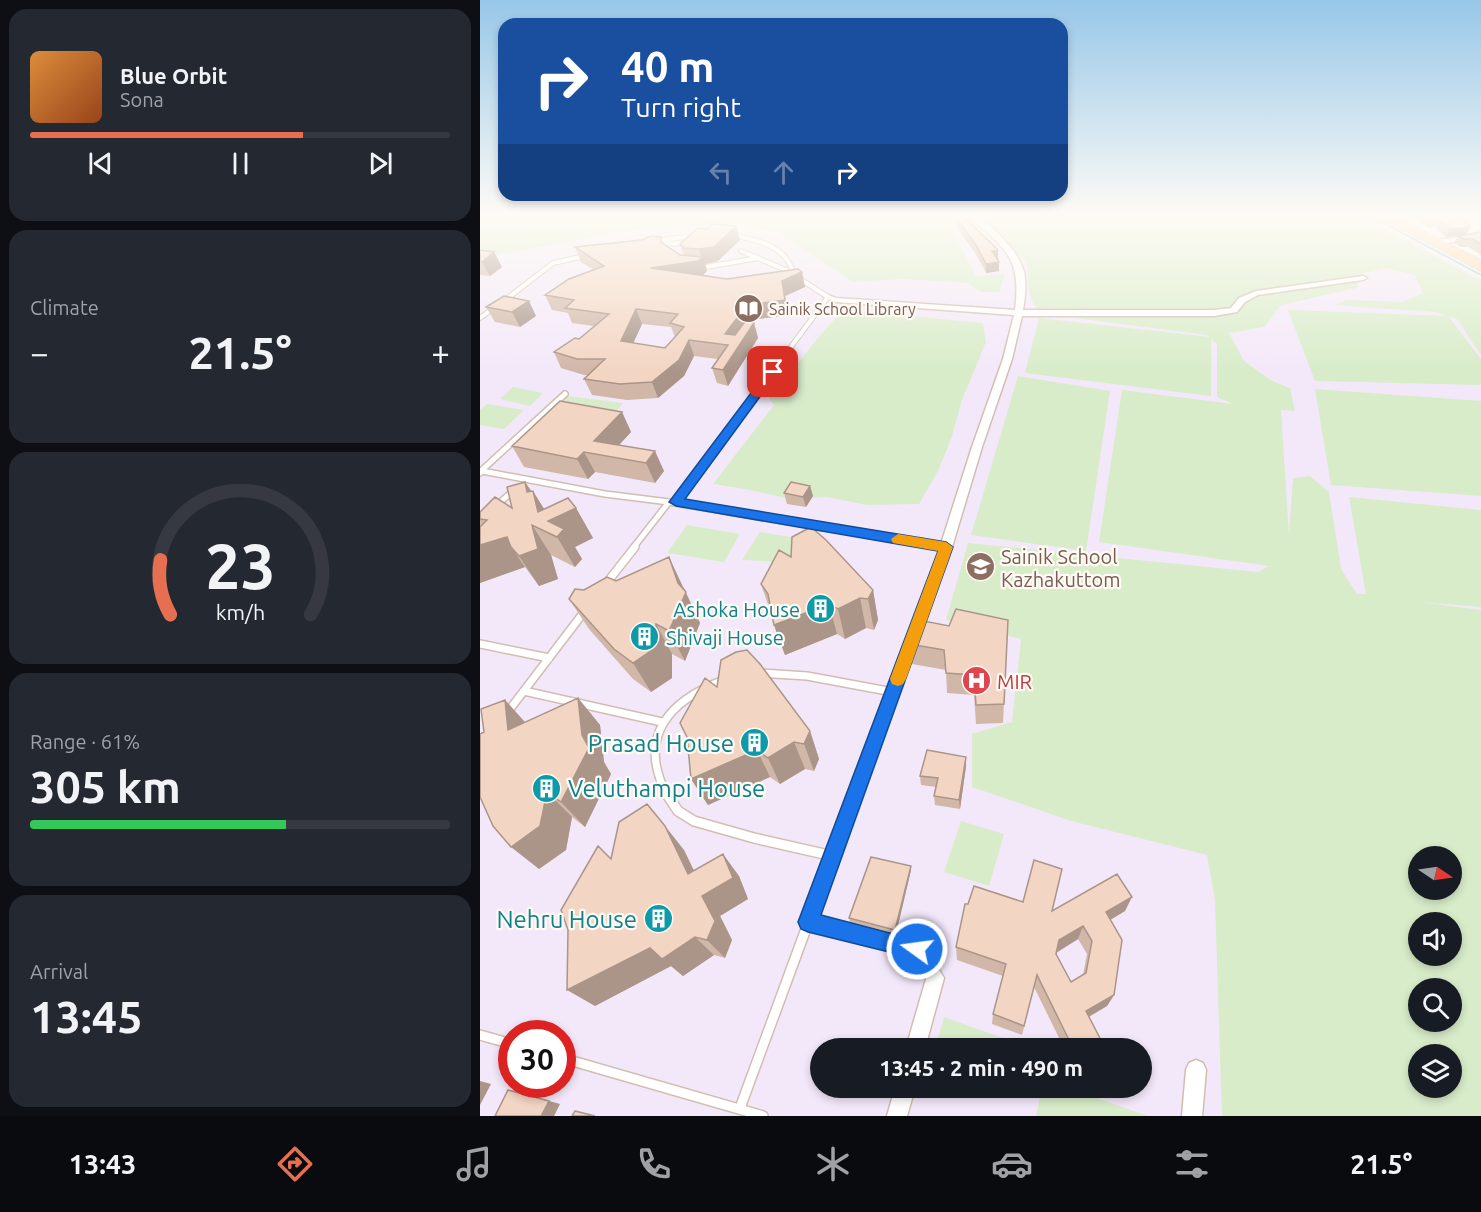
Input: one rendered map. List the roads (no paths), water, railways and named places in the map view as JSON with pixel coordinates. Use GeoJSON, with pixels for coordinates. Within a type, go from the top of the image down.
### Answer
{"type":"FeatureCollection","features":[{"type":"Feature","properties":{"kind":"street"},"geometry":{"type":"LineString","coordinates":[[946,547],[1020,313],[1022,294],[1017,266]]}},
{"type":"Feature","properties":{"kind":"street"},"geometry":{"type":"LineString","coordinates":[[828,297],[835,300],[1020,313],[1228,312],[1234,310],[1242,300],[1256,293],[1364,278]]}},
{"type":"Feature","properties":{"kind":"street"},"geometry":{"type":"LineString","coordinates":[[808,922],[917,949],[935,978],[919,1038]]}},
{"type":"Feature","properties":{"kind":"street"},"geometry":{"type":"LineString","coordinates":[[1192,1116],[1196,1070]]}},
{"type":"Feature","properties":{"kind":"street"},"geometry":{"type":"LineString","coordinates":[[897,1116],[902,1098]]}},
{"type":"Feature","properties":{"kind":"lane"},"geometry":{"type":"LineString","coordinates":[[480,318],[549,266]]}},
{"type":"Feature","properties":{"kind":"lane"},"geometry":{"type":"LineString","coordinates":[[694,267],[713,266]]}},
{"type":"Feature","properties":{"kind":"lane"},"geometry":{"type":"LineString","coordinates":[[599,593],[672,502],[828,297],[781,266]]}},
{"type":"Feature","properties":{"kind":"lane"},"geometry":{"type":"LineString","coordinates":[[792,266],[793,272]]}},
{"type":"Feature","properties":{"kind":"lane"},"geometry":{"type":"LineString","coordinates":[[481,472],[564,394]]}},
{"type":"Feature","properties":{"kind":"lane"},"geometry":{"type":"LineString","coordinates":[[481,472],[605,494],[672,502],[946,547],[740,1108]]}},
{"type":"Feature","properties":{"kind":"lane"},"geometry":{"type":"LineString","coordinates":[[491,510],[525,480]]}},
{"type":"Feature","properties":{"kind":"lane"},"geometry":{"type":"LineString","coordinates":[[502,720],[592,603]]}},
{"type":"Feature","properties":{"kind":"lane"},"geometry":{"type":"LineString","coordinates":[[480,644],[549,658]]}},
{"type":"Feature","properties":{"kind":"lane"},"geometry":{"type":"LineString","coordinates":[[746,673],[807,676],[893,692]]}},
{"type":"Feature","properties":{"kind":"lane"},"geometry":{"type":"LineString","coordinates":[[736,676],[716,682],[692,694],[671,710],[657,730],[654,750],[658,776],[669,800],[686,817],[726,831],[833,856]]}},
{"type":"Feature","properties":{"kind":"lane"},"geometry":{"type":"LineString","coordinates":[[524,691],[662,722]]}},
{"type":"Feature","properties":{"kind":"lane"},"geometry":{"type":"LineString","coordinates":[[480,1035],[498,1040]]}},
{"type":"Feature","properties":{"kind":"lane"},"geometry":{"type":"LineString","coordinates":[[576,1062],[763,1116]]}},
{"type":"Feature","properties":{"kind":"waterway"},"geometry":{"type":"LineString","coordinates":[[1464,266],[1481,275]]}},
{"type":"Feature","properties":{"kind":"place","name":"Sainik School Library"},"geometry":{"type":"Point","coordinates":[748,309]}},
{"type":"Feature","properties":{"kind":"place","name":"Sainik School Kazhakuttom"},"geometry":{"type":"Point","coordinates":[980,567]}},
{"type":"Feature","properties":{"kind":"place","name":"Ashoka House"},"geometry":{"type":"Point","coordinates":[821,609]}},
{"type":"Feature","properties":{"kind":"place","name":"Shivaji House"},"geometry":{"type":"Point","coordinates":[645,637]}},
{"type":"Feature","properties":{"kind":"place","name":"MIR"},"geometry":{"type":"Point","coordinates":[976,681]}},
{"type":"Feature","properties":{"kind":"place","name":"Prasad House"},"geometry":{"type":"Point","coordinates":[755,743]}},
{"type":"Feature","properties":{"kind":"place","name":"Veluthampi House"},"geometry":{"type":"Point","coordinates":[547,788]}},
{"type":"Feature","properties":{"kind":"place","name":"Nehru House"},"geometry":{"type":"Point","coordinates":[658,919]}}]}
